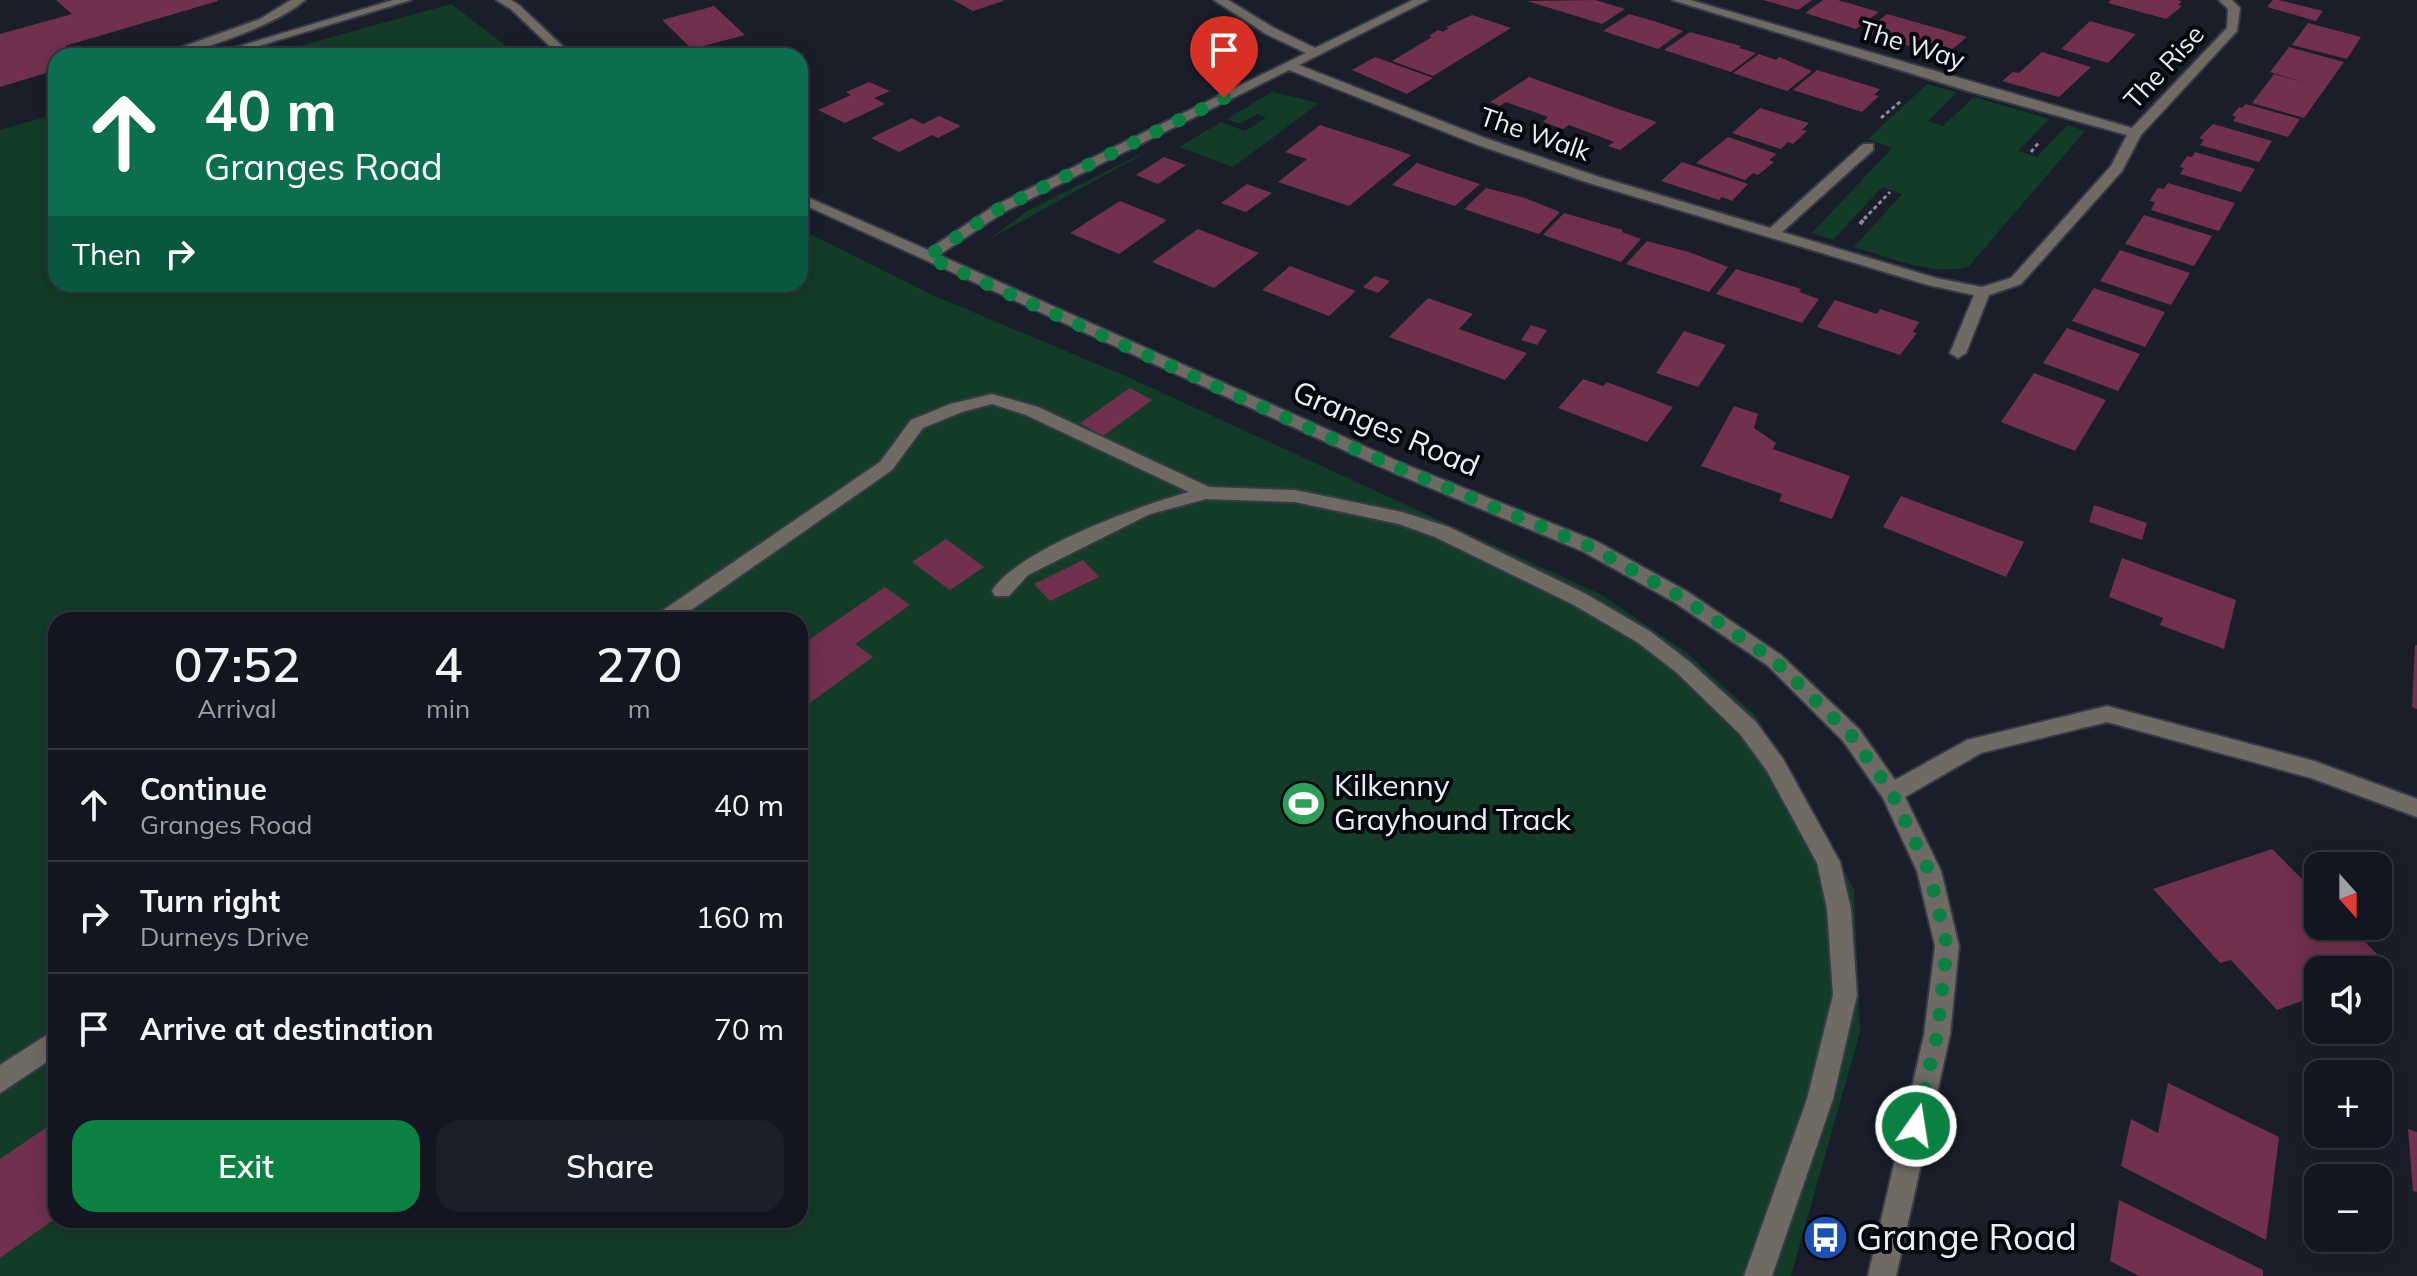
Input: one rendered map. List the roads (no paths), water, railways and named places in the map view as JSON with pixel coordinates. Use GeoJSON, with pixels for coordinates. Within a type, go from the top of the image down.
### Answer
{"type":"FeatureCollection","features":[{"type":"Feature","properties":{"kind":"street"},"geometry":{"type":"LineString","coordinates":[[186,48],[264,21],[299,0]]}},
{"type":"Feature","properties":{"kind":"street"},"geometry":{"type":"LineString","coordinates":[[240,48],[405,0]]}},
{"type":"Feature","properties":{"kind":"street"},"geometry":{"type":"LineString","coordinates":[[502,0],[515,7],[559,48]]}},
{"type":"Feature","properties":{"kind":"street"},"geometry":{"type":"LineString","coordinates":[[1220,0],[1270,31],[1314,52]]}},
{"type":"Feature","properties":{"kind":"street"},"geometry":{"type":"LineString","coordinates":[[927,257],[999,209],[1422,0]]}},
{"type":"Feature","properties":{"kind":"street","name":"The Way"},"geometry":{"type":"LineString","coordinates":[[1678,0],[2135,133]]}},
{"type":"Feature","properties":{"kind":"street","name":"The Rise"},"geometry":{"type":"LineString","coordinates":[[1983,292],[2016,281],[2117,168],[2135,133],[2233,29],[2234,8],[2225,0]]}},
{"type":"Feature","properties":{"kind":"street","name":"The Walk"},"geometry":{"type":"LineString","coordinates":[[1287,65],[1480,141],[1591,179],[1933,282],[1983,292]]}},
{"type":"Feature","properties":{"kind":"street"},"geometry":{"type":"LineString","coordinates":[[1774,232],[1868,147]]}},
{"type":"Feature","properties":{"kind":"street","name":"Granges Road"},"geometry":{"type":"LineString","coordinates":[[808,202],[1384,462],[1589,546],[1681,597],[1774,660],[1851,735],[1892,793],[1929,871],[1947,946],[1937,1035],[1882,1276]]}},
{"type":"Feature","properties":{"kind":"street"},"geometry":{"type":"LineString","coordinates":[[1958,353],[1983,292]]}},
{"type":"Feature","properties":{"kind":"street"},"geometry":{"type":"LineString","coordinates":[[675,612],[886,466],[917,424],[956,408],[992,399],[1032,411],[1206,493]]}},
{"type":"Feature","properties":{"kind":"street"},"geometry":{"type":"LineString","coordinates":[[1002,591],[1021,570],[1144,510],[1206,493],[1295,496],[1402,518],[1442,532],[1579,599],[1644,637],[1683,667],[1748,728],[1775,765],[1828,862],[1839,909],[1845,995],[1820,1099],[1758,1276]]}},
{"type":"Feature","properties":{"kind":"street"},"geometry":{"type":"LineString","coordinates":[[1892,793],[1975,746],[2107,714],[2314,770],[2417,808]]}},
{"type":"Feature","properties":{"kind":"street"},"geometry":{"type":"LineString","coordinates":[[0,1080],[48,1047]]}},
{"type":"Feature","properties":{"kind":"place","name":"Kilkenny Grayhound Track"},"geometry":{"type":"Point","coordinates":[1303,803]}},
{"type":"Feature","properties":{"kind":"place","name":"Grange Road"},"geometry":{"type":"Point","coordinates":[1825,1237]}}]}
